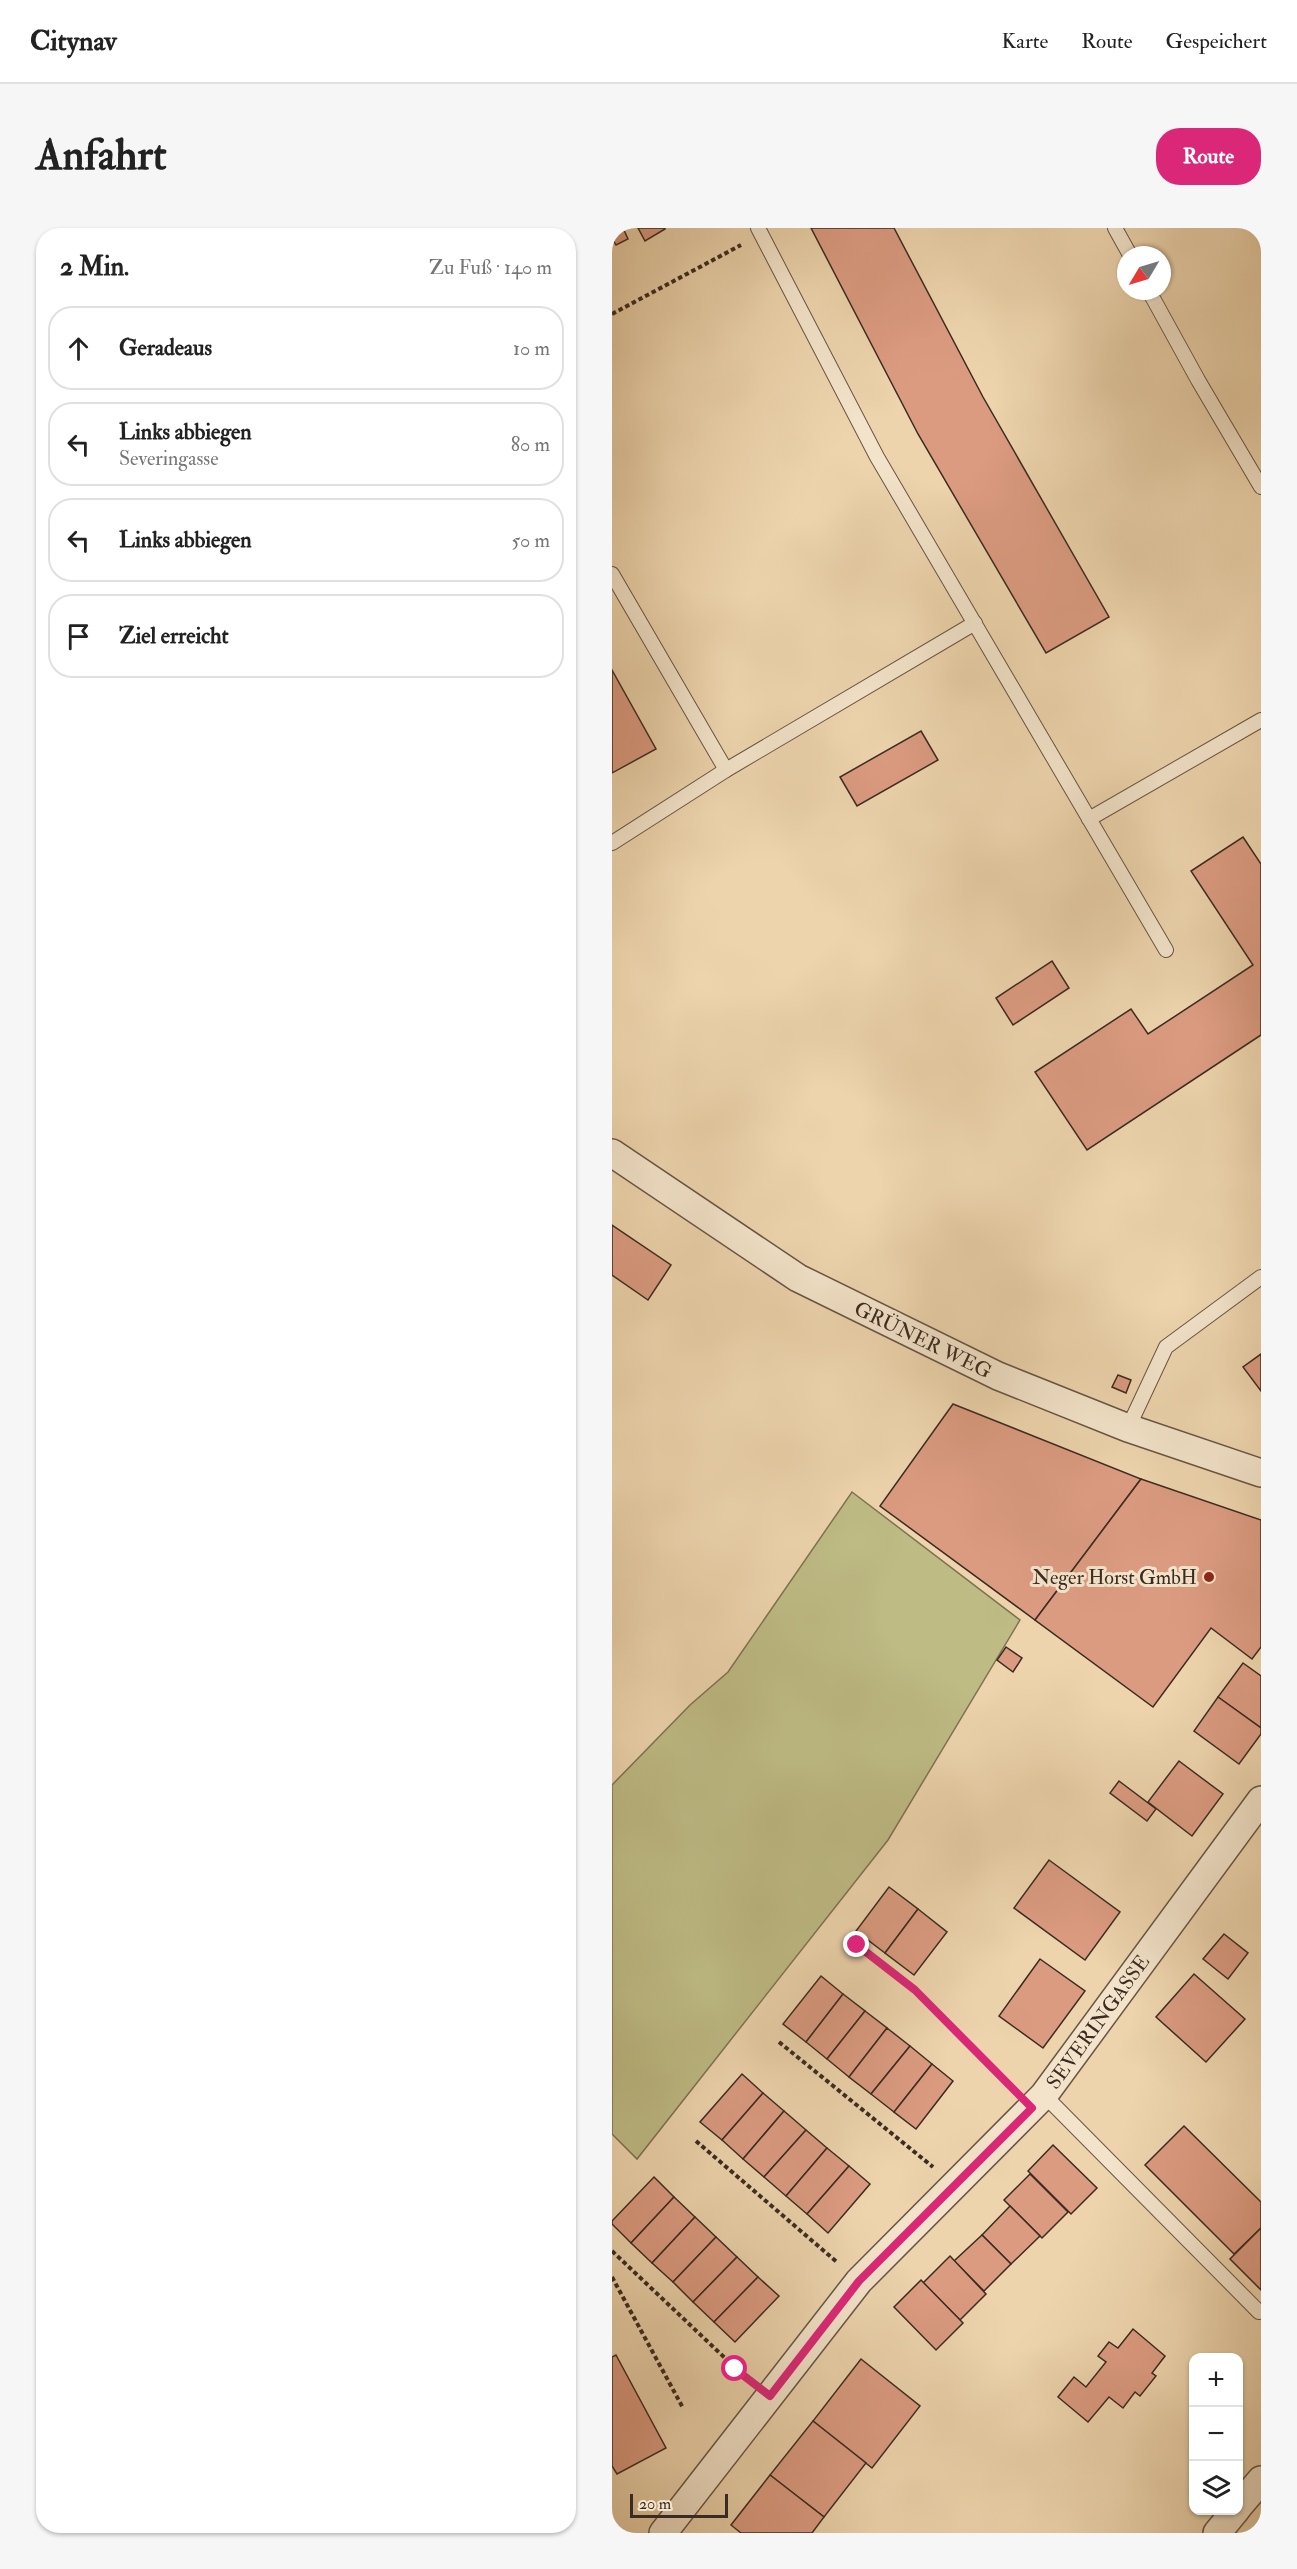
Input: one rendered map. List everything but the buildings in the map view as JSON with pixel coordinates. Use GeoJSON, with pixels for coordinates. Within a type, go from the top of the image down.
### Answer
{"type":"FeatureCollection","features":[{"type":"Feature","properties":{"kind":"street","name":"GRÜNER WEG"},"geometry":{"type":"LineString","coordinates":[[612,1154],[798,1278],[998,1376],[1128,1428],[1261,1473]]}},
{"type":"Feature","properties":{"kind":"street","name":"SEVERINGASSE"},"geometry":{"type":"LineString","coordinates":[[663,2533],[859,2281],[1038,2102],[1261,1800]]}},
{"type":"Feature","properties":{"kind":"street"},"geometry":{"type":"LineString","coordinates":[[1243,2502],[1261,2480]]}},
{"type":"Feature","properties":{"kind":"street"},"geometry":{"type":"LineString","coordinates":[[1217,2533],[1232,2515]]}},
{"type":"Feature","properties":{"kind":"lane"},"geometry":{"type":"LineString","coordinates":[[1115,228],[1125,246]]}},
{"type":"Feature","properties":{"kind":"lane"},"geometry":{"type":"LineString","coordinates":[[760,231],[878,457],[1166,950]]}},
{"type":"Feature","properties":{"kind":"lane"},"geometry":{"type":"LineString","coordinates":[[1154,300],[1261,487]]}},
{"type":"Feature","properties":{"kind":"lane"},"geometry":{"type":"LineString","coordinates":[[612,574],[726,770]]}},
{"type":"Feature","properties":{"kind":"lane"},"geometry":{"type":"LineString","coordinates":[[612,843],[726,770],[975,623]]}},
{"type":"Feature","properties":{"kind":"lane"},"geometry":{"type":"LineString","coordinates":[[1089,819],[1261,720]]}},
{"type":"Feature","properties":{"kind":"lane"},"geometry":{"type":"LineString","coordinates":[[1128,1428],[1166,1347],[1261,1277]]}},
{"type":"Feature","properties":{"kind":"lane"},"geometry":{"type":"LineString","coordinates":[[1038,2102],[1259,2312]]}},
{"type":"Feature","properties":{"kind":"path"},"geometry":{"type":"LineString","coordinates":[[612,314],[760,231]]}},
{"type":"Feature","properties":{"kind":"path"},"geometry":{"type":"LineString","coordinates":[[857,1945],[915,1990],[1038,2102]]}},
{"type":"Feature","properties":{"kind":"path"},"geometry":{"type":"LineString","coordinates":[[779,2042],[917,2152],[953,2186]]}},
{"type":"Feature","properties":{"kind":"path"},"geometry":{"type":"LineString","coordinates":[[696,2141],[859,2281]]}},
{"type":"Feature","properties":{"kind":"path"},"geometry":{"type":"LineString","coordinates":[[612,2251],[735,2369],[770,2396]]}},
{"type":"Feature","properties":{"kind":"path"},"geometry":{"type":"LineString","coordinates":[[612,2277],[683,2408]]}},
{"type":"Feature","properties":{"kind":"shaded area"},"geometry":{"type":"Polygon","coordinates":[[[852,1492],[1020,1620],[888,1840],[637,2159],[612,2134],[612,1785],[690,1705],[728,1672],[852,1492]]]}},
{"type":"Feature","properties":{"kind":"place","name":"Neger Horst GmbH"},"geometry":{"type":"Point","coordinates":[1209,1577]}},
{"type":"Feature","properties":{"kind":"route"},"geometry":{"type":"LineString","coordinates":[[735,2369],[770,2396],[859,2281],[1032,2108],[915,1990],[857,1945]]}}]}
